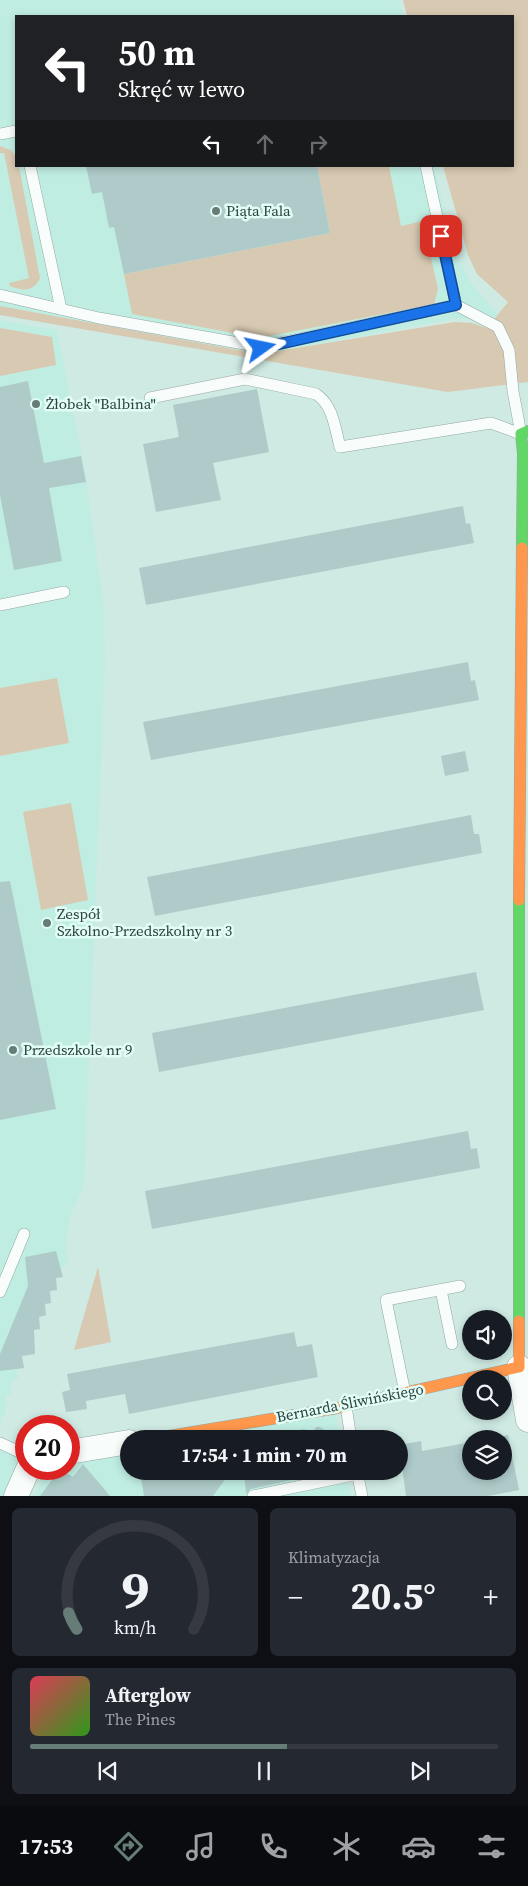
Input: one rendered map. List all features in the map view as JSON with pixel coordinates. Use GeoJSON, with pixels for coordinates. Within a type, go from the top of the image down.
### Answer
{"type":"FeatureCollection","features":[{"type":"Feature","properties":{"kind":"street"},"geometry":{"type":"LineString","coordinates":[[524,433],[524,1366],[528,1420]]}},
{"type":"Feature","properties":{"kind":"street","name":"Bernarda Śliwińskiego"},"geometry":{"type":"LineString","coordinates":[[204,1430],[346,1406],[524,1366]]}},
{"type":"Feature","properties":{"kind":"street"},"geometry":{"type":"LineString","coordinates":[[80,1450],[120,1444]]}},
{"type":"Feature","properties":{"kind":"street"},"geometry":{"type":"LineString","coordinates":[[16,1496],[23,1480]]}},
{"type":"Feature","properties":{"kind":"lane"},"geometry":{"type":"LineString","coordinates":[[0,134],[15,131]]}},
{"type":"Feature","properties":{"kind":"lane"},"geometry":{"type":"LineString","coordinates":[[30,167],[61,309]]}},
{"type":"Feature","properties":{"kind":"lane"},"geometry":{"type":"LineString","coordinates":[[426,167],[456,305]]}},
{"type":"Feature","properties":{"kind":"lane"},"geometry":{"type":"LineString","coordinates":[[1,292],[61,309],[261,348],[456,305],[498,327],[509,350],[512,391],[524,433]]}},
{"type":"Feature","properties":{"kind":"lane"},"geometry":{"type":"LineString","coordinates":[[150,398],[245,379],[316,394],[325,400],[330,410],[340,447],[491,423],[524,433]]}},
{"type":"Feature","properties":{"kind":"lane"},"geometry":{"type":"LineString","coordinates":[[0,605],[64,592]]}},
{"type":"Feature","properties":{"kind":"lane"},"geometry":{"type":"LineString","coordinates":[[0,1292],[24,1234]]}},
{"type":"Feature","properties":{"kind":"lane"},"geometry":{"type":"LineString","coordinates":[[405,1393],[386,1300],[460,1286]]}},
{"type":"Feature","properties":{"kind":"lane"},"geometry":{"type":"LineString","coordinates":[[441,1290],[452,1344]]}},
{"type":"Feature","properties":{"kind":"lane"},"geometry":{"type":"LineString","coordinates":[[346,1406],[350,1430]]}},
{"type":"Feature","properties":{"kind":"lane"},"geometry":{"type":"LineString","coordinates":[[0,1443],[15,1450]]}},
{"type":"Feature","properties":{"kind":"lane"},"geometry":{"type":"LineString","coordinates":[[253,1496],[326,1480]]}},
{"type":"Feature","properties":{"kind":"lane"},"geometry":{"type":"LineString","coordinates":[[359,1480],[362,1496]]}},
{"type":"Feature","properties":{"kind":"shaded area"},"geometry":{"type":"Polygon","coordinates":[[[0,0],[399,0],[403,15],[15,15],[15,167],[435,167],[453,249],[471,283],[498,315],[487,328],[472,320],[459,318],[258,355],[0,307],[0,0]]]}},
{"type":"Feature","properties":{"kind":"shaded area"},"geometry":{"type":"Polygon","coordinates":[[[403,0],[528,0],[528,382],[448,392],[0,315],[0,306],[260,354],[455,322],[472,323],[487,328],[508,302],[477,274],[468,255],[443,167],[514,167],[514,15],[407,15],[403,0]]]}},
{"type":"Feature","properties":{"kind":"shaded area"},"geometry":{"type":"Polygon","coordinates":[[[0,146],[11,150],[15,155],[15,167],[19,167],[40,278],[35,286],[28,289],[15,288],[10,286],[9,283],[29,278],[4,153],[0,153],[0,146]]]}},
{"type":"Feature","properties":{"kind":"shaded area"},"geometry":{"type":"Polygon","coordinates":[[[317,167],[389,167],[401,226],[423,221],[438,289],[434,304],[270,336],[243,335],[132,314],[124,274],[330,233],[317,167]]]}},
{"type":"Feature","properties":{"kind":"shaded area","name":"Zespół Szkolno-Przedszkolny nr 3"},"geometry":{"type":"Polygon","coordinates":[[[0,320],[57,330],[86,478],[104,609],[105,662],[84,1185],[69,1219],[66,1249],[68,1265],[60,1267],[63,1277],[56,1278],[57,1290],[50,1291],[51,1303],[45,1304],[46,1315],[39,1317],[40,1329],[34,1330],[34,1342],[28,1343],[29,1355],[22,1356],[24,1368],[17,1369],[18,1379],[10,1381],[12,1394],[5,1395],[7,1407],[0,1424],[0,320]]]}},
{"type":"Feature","properties":{"kind":"shaded area"},"geometry":{"type":"Polygon","coordinates":[[[0,328],[52,337],[56,365],[0,376],[0,328]]]}},
{"type":"Feature","properties":{"kind":"shaded area"},"geometry":{"type":"Polygon","coordinates":[[[57,678],[69,743],[0,756],[0,688],[57,678]]]}},
{"type":"Feature","properties":{"kind":"shaded area"},"geometry":{"type":"Polygon","coordinates":[[[71,803],[88,900],[41,910],[23,812],[71,803]]]}},
{"type":"Feature","properties":{"kind":"shaded area"},"geometry":{"type":"Polygon","coordinates":[[[98,1267],[111,1342],[74,1350],[98,1267]]]}},
{"type":"Feature","properties":{"kind":"shaded area"},"geometry":{"type":"Polygon","coordinates":[[[336,1415],[338,1430],[245,1430],[336,1415]]]}},
{"type":"Feature","properties":{"kind":"shaded area"},"geometry":{"type":"Polygon","coordinates":[[[0,1443],[15,1450],[16,1480],[4,1496],[0,1496],[0,1443]]]}},
{"type":"Feature","properties":{"kind":"shaded area"},"geometry":{"type":"Polygon","coordinates":[[[120,1450],[120,1480],[348,1480],[351,1496],[35,1496],[42,1480],[80,1480],[80,1456],[120,1450]]]}},
{"type":"Feature","properties":{"kind":"building","name":"Piąta Fala"},"geometry":{"type":"Polygon","coordinates":[[[86,167],[317,167],[330,233],[124,274],[114,227],[109,228],[102,192],[92,194],[86,167]]]}},
{"type":"Feature","properties":{"kind":"building"},"geometry":{"type":"Polygon","coordinates":[[[28,381],[44,463],[81,456],[86,482],[49,488],[62,561],[14,570],[0,495],[0,387],[28,381]]]}},
{"type":"Feature","properties":{"kind":"building"},"geometry":{"type":"Polygon","coordinates":[[[257,389],[269,452],[213,463],[221,500],[156,512],[143,444],[179,437],[173,405],[257,389]]]}},
{"type":"Feature","properties":{"kind":"building"},"geometry":{"type":"Polygon","coordinates":[[[463,506],[466,524],[470,523],[474,543],[146,605],[139,568],[463,506]]]}},
{"type":"Feature","properties":{"kind":"building"},"geometry":{"type":"Polygon","coordinates":[[[468,662],[471,681],[475,680],[479,700],[151,760],[143,722],[468,662]]]}},
{"type":"Feature","properties":{"kind":"building"},"geometry":{"type":"Polygon","coordinates":[[[465,751],[469,771],[445,776],[441,756],[465,751]]]}},
{"type":"Feature","properties":{"kind":"building"},"geometry":{"type":"Polygon","coordinates":[[[471,815],[474,834],[479,834],[482,853],[155,916],[147,877],[471,815]]]}},
{"type":"Feature","properties":{"kind":"building"},"geometry":{"type":"Polygon","coordinates":[[[10,881],[56,1109],[0,1120],[0,882],[10,881]]]}},
{"type":"Feature","properties":{"kind":"building"},"geometry":{"type":"Polygon","coordinates":[[[476,972],[484,1010],[159,1072],[152,1033],[476,972]]]}},
{"type":"Feature","properties":{"kind":"building"},"geometry":{"type":"Polygon","coordinates":[[[468,1131],[471,1149],[477,1148],[480,1168],[152,1229],[145,1191],[468,1131]]]}},
{"type":"Feature","properties":{"kind":"building"},"geometry":{"type":"Polygon","coordinates":[[[56,1251],[63,1277],[56,1278],[57,1290],[50,1291],[51,1303],[45,1304],[46,1315],[39,1317],[40,1329],[34,1330],[35,1354],[22,1356],[24,1368],[0,1371],[0,1354],[28,1286],[25,1257],[56,1251]]]}},
{"type":"Feature","properties":{"kind":"building"},"geometry":{"type":"Polygon","coordinates":[[[294,1332],[297,1347],[312,1344],[318,1377],[129,1414],[125,1394],[86,1401],[87,1409],[66,1412],[62,1392],[70,1390],[67,1374],[294,1332]]]}},
{"type":"Feature","properties":{"kind":"building"},"geometry":{"type":"Polygon","coordinates":[[[316,1427],[320,1427],[324,1430],[314,1430],[316,1427]]]}},
{"type":"Feature","properties":{"kind":"building"},"geometry":{"type":"Polygon","coordinates":[[[421,1441],[422,1451],[462,1444],[462,1480],[512,1480],[512,1455],[519,1490],[488,1496],[406,1496],[404,1480],[408,1480],[408,1443],[421,1441]]]}},
{"type":"Feature","properties":{"kind":"building"},"geometry":{"type":"Polygon","coordinates":[[[83,1464],[110,1496],[40,1496],[52,1480],[80,1480],[80,1468],[83,1464]]]}},
{"type":"Feature","properties":{"kind":"building"},"geometry":{"type":"Polygon","coordinates":[[[141,1480],[225,1480],[213,1496],[144,1496],[141,1480]]]}},
{"type":"Feature","properties":{"kind":"building"},"geometry":{"type":"Polygon","coordinates":[[[245,1480],[292,1480],[251,1489],[246,1494],[245,1480]]]}},
{"type":"Feature","properties":{"kind":"traffic: fast"},"geometry":{"type":"LineString","coordinates":[[522,548],[523,453],[521,434],[528,431]]}},
{"type":"Feature","properties":{"kind":"traffic: fast"},"geometry":{"type":"LineString","coordinates":[[519,900],[519,1321]]}},
{"type":"Feature","properties":{"kind":"traffic: slow"},"geometry":{"type":"LineString","coordinates":[[519,900],[522,548]]}},
{"type":"Feature","properties":{"kind":"traffic: slow"},"geometry":{"type":"LineString","coordinates":[[205,1430],[337,1408],[519,1367],[519,1321]]}},
{"type":"Feature","properties":{"kind":"place","name":"Piąta Fala"},"geometry":{"type":"Point","coordinates":[216,211]}},
{"type":"Feature","properties":{"kind":"place","name":"Żłobek \"Balbina\""},"geometry":{"type":"Point","coordinates":[36,404]}},
{"type":"Feature","properties":{"kind":"place","name":"Zespół Szkolno-Przedszkolny nr 3"},"geometry":{"type":"Point","coordinates":[47,923]}},
{"type":"Feature","properties":{"kind":"place","name":"Przedszkole nr 9"},"geometry":{"type":"Point","coordinates":[13,1050]}},
{"type":"Feature","properties":{"kind":"route"},"geometry":{"type":"LineString","coordinates":[[261,348],[456,305],[441,236]]}}]}
